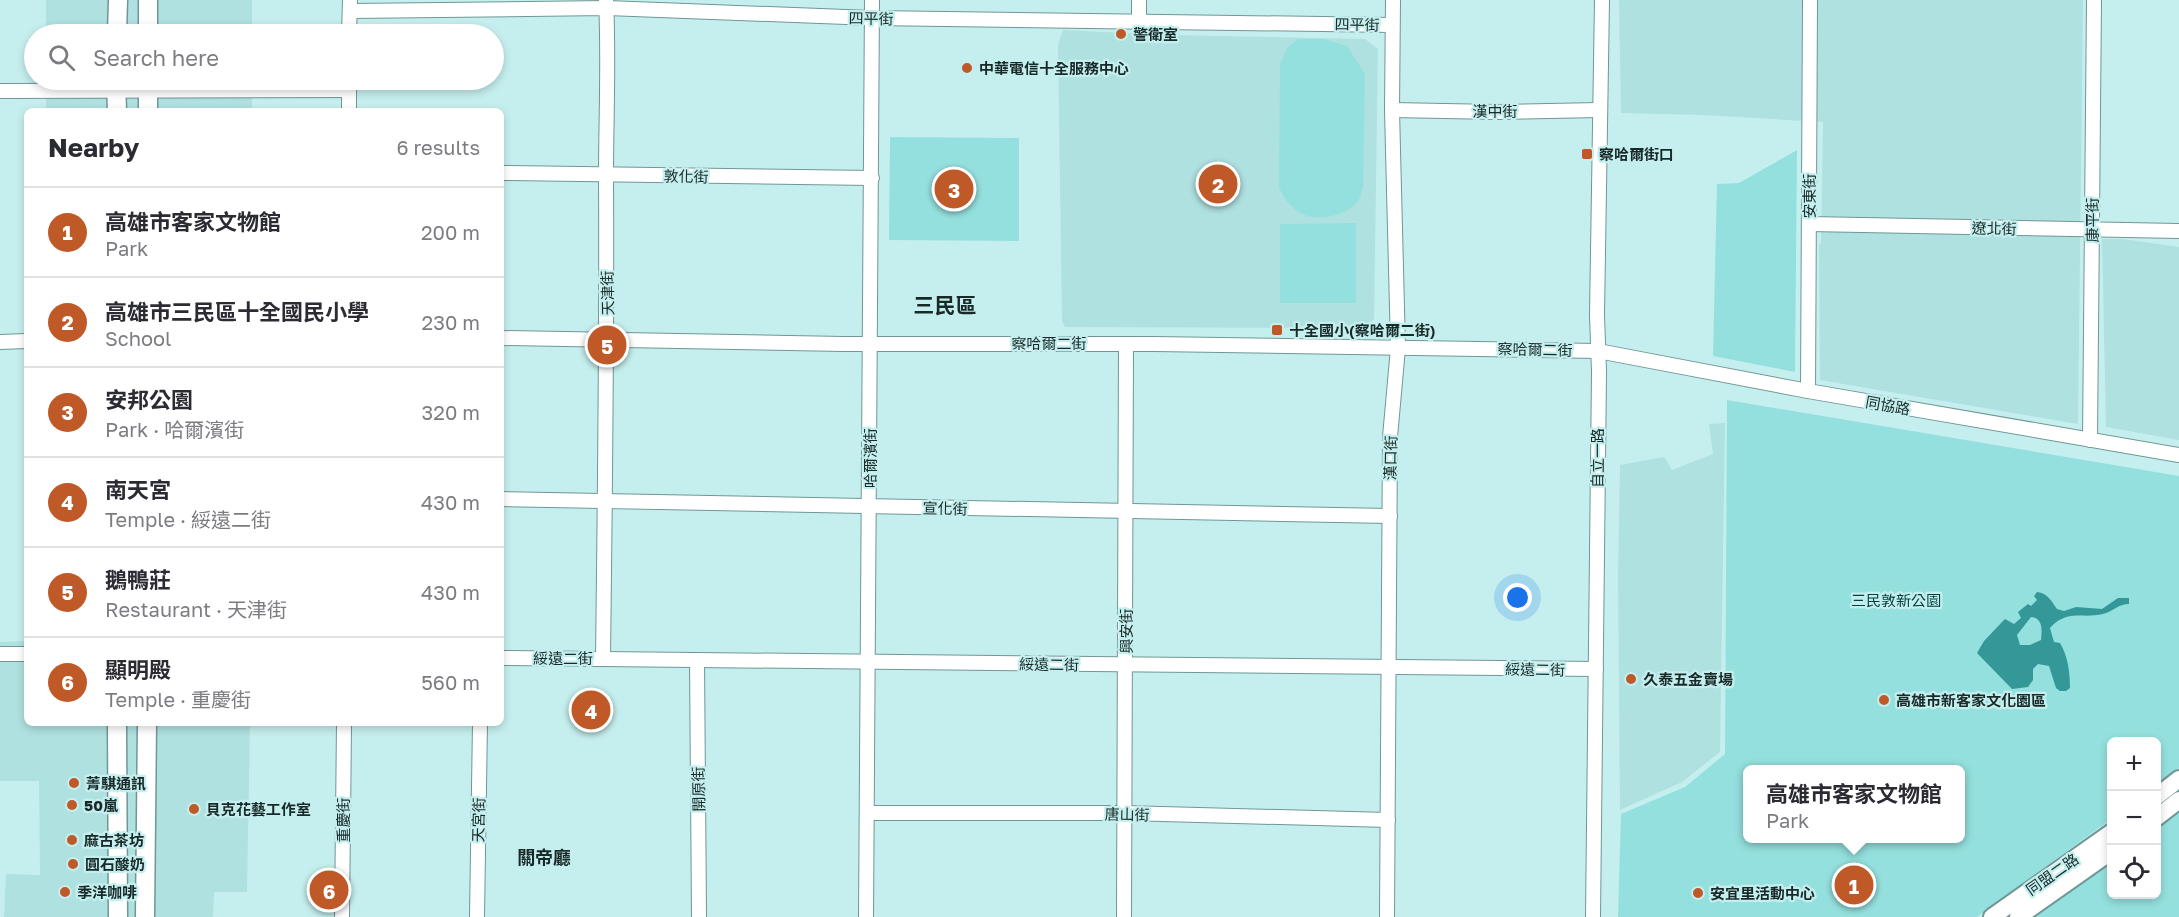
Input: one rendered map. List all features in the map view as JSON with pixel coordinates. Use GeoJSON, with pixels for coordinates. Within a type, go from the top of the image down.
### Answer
{"type":"FeatureCollection","features":[{"type":"Feature","properties":{"kind":"main road"},"geometry":{"type":"LineString","coordinates":[[117,24],[118,0]]}},
{"type":"Feature","properties":{"kind":"main road"},"geometry":{"type":"LineString","coordinates":[[148,0],[148,24]]}},
{"type":"Feature","properties":{"kind":"main road"},"geometry":{"type":"LineString","coordinates":[[116,90],[117,108]]}},
{"type":"Feature","properties":{"kind":"main road"},"geometry":{"type":"LineString","coordinates":[[148,90],[148,108]]}},
{"type":"Feature","properties":{"kind":"main road"},"geometry":{"type":"LineString","coordinates":[[117,726],[118,917]]}},
{"type":"Feature","properties":{"kind":"main road"},"geometry":{"type":"LineString","coordinates":[[145,917],[147,726]]}},
{"type":"Feature","properties":{"kind":"street","name":"哈爾濱街"},"geometry":{"type":"LineString","coordinates":[[867,917],[872,344],[872,0]]}},
{"type":"Feature","properties":{"kind":"street"},"geometry":{"type":"LineString","coordinates":[[1139,0],[1139,21]]}},
{"type":"Feature","properties":{"kind":"street","name":"漢口街"},"geometry":{"type":"LineString","coordinates":[[1387,917],[1390,437],[1398,348],[1392,110],[1393,0]]}},
{"type":"Feature","properties":{"kind":"street","name":"自立一路"},"geometry":{"type":"LineString","coordinates":[[1593,917],[1599,110],[1602,0]]}},
{"type":"Feature","properties":{"kind":"street","name":"安東街"},"geometry":{"type":"LineString","coordinates":[[1808,391],[1810,0]]}},
{"type":"Feature","properties":{"kind":"street","name":"康平街"},"geometry":{"type":"LineString","coordinates":[[2090,440],[2094,0]]}},
{"type":"Feature","properties":{"kind":"street","name":"四平街"},"geometry":{"type":"LineString","coordinates":[[350,6],[607,4],[872,18],[1392,25]]}},
{"type":"Feature","properties":{"kind":"street","name":"天津街"},"geometry":{"type":"LineString","coordinates":[[603,658],[603,501],[608,341],[607,4]]}},
{"type":"Feature","properties":{"kind":"street"},"geometry":{"type":"LineString","coordinates":[[349,24],[350,6]]}},
{"type":"Feature","properties":{"kind":"street"},"geometry":{"type":"LineString","coordinates":[[0,91],[24,90]]}},
{"type":"Feature","properties":{"kind":"street"},"geometry":{"type":"LineString","coordinates":[[349,90],[349,108]]}},
{"type":"Feature","properties":{"kind":"street","name":"漢中街"},"geometry":{"type":"LineString","coordinates":[[1392,110],[1497,112],[1599,110]]}},
{"type":"Feature","properties":{"kind":"street","name":"敦化街"},"geometry":{"type":"LineString","coordinates":[[504,173],[872,178]]}},
{"type":"Feature","properties":{"kind":"street","name":"遼北街"},"geometry":{"type":"LineString","coordinates":[[1809,224],[2179,231]]}},
{"type":"Feature","properties":{"kind":"street","name":"察哈爾二街"},"geometry":{"type":"LineString","coordinates":[[504,338],[1598,351]]}},
{"type":"Feature","properties":{"kind":"street"},"geometry":{"type":"LineString","coordinates":[[0,342],[24,341]]}},
{"type":"Feature","properties":{"kind":"street","name":"興安街"},"geometry":{"type":"LineString","coordinates":[[1124,917],[1126,344]]}},
{"type":"Feature","properties":{"kind":"street","name":"同協路"},"geometry":{"type":"LineString","coordinates":[[1598,351],[1808,391],[2179,455]]}},
{"type":"Feature","properties":{"kind":"street","name":"宣化街"},"geometry":{"type":"LineString","coordinates":[[504,499],[1390,516]]}},
{"type":"Feature","properties":{"kind":"street"},"geometry":{"type":"LineString","coordinates":[[0,654],[24,654]]}},
{"type":"Feature","properties":{"kind":"street","name":"綏遠二街"},"geometry":{"type":"LineString","coordinates":[[504,658],[1596,669]]}},
{"type":"Feature","properties":{"kind":"street","name":"開原街"},"geometry":{"type":"LineString","coordinates":[[697,660],[699,917]]}},
{"type":"Feature","properties":{"kind":"street","name":"重慶街"},"geometry":{"type":"LineString","coordinates":[[342,917],[344,726]]}},
{"type":"Feature","properties":{"kind":"street","name":"天宮街"},"geometry":{"type":"LineString","coordinates":[[477,917],[480,726]]}},
{"type":"Feature","properties":{"kind":"street"},"geometry":{"type":"LineString","coordinates":[[2161,794],[2179,779]]}},
{"type":"Feature","properties":{"kind":"street"},"geometry":{"type":"LineString","coordinates":[[2161,815],[2179,800]]}},
{"type":"Feature","properties":{"kind":"street","name":"唐山街"},"geometry":{"type":"LineString","coordinates":[[867,813],[1125,813],[1388,820]]}},
{"type":"Feature","properties":{"kind":"street","name":"同盟二路"},"geometry":{"type":"LineString","coordinates":[[1992,917],[2107,836]]}},
{"type":"Feature","properties":{"kind":"street","name":"同盟二路"},"geometry":{"type":"LineString","coordinates":[[2018,917],[2107,855]]}},
{"type":"Feature","properties":{"kind":"shaded area"},"geometry":{"type":"Polygon","coordinates":[[[46,0],[252,0],[252,24],[46,24],[46,0]]]}},
{"type":"Feature","properties":{"kind":"shaded area"},"geometry":{"type":"Polygon","coordinates":[[[1619,0],[2083,0],[2078,424],[1820,380],[1819,245],[1821,243],[1823,122],[1621,113],[1619,0]]]}},
{"type":"Feature","properties":{"kind":"shaded area"},"geometry":{"type":"Polygon","coordinates":[[[1063,30],[1167,35],[1365,39],[1378,49],[1374,319],[1363,328],[1065,327],[1062,321],[1058,45],[1063,30]]]}},
{"type":"Feature","properties":{"kind":"shaded area"},"geometry":{"type":"Polygon","coordinates":[[[46,90],[252,90],[252,108],[46,108],[46,90]]]}},
{"type":"Feature","properties":{"kind":"shaded area"},"geometry":{"type":"Polygon","coordinates":[[[2102,239],[2123,239],[2179,247],[2179,440],[2106,427],[2102,239]]]}},
{"type":"Feature","properties":{"kind":"shaded area"},"geometry":{"type":"Polygon","coordinates":[[[1725,423],[1720,752],[1682,782],[1620,810],[1618,577],[1620,465],[1664,457],[1672,470],[1713,454],[1709,424],[1725,423]]]}},
{"type":"Feature","properties":{"kind":"shaded area"},"geometry":{"type":"Polygon","coordinates":[[[2037,592],[2044,594],[2057,609],[2064,611],[2076,607],[2102,609],[2118,598],[2129,598],[2129,604],[2107,613],[2063,618],[2050,628],[2054,642],[2060,643],[2067,659],[2070,688],[2066,691],[2056,688],[2049,666],[2038,664],[2033,669],[2033,680],[2028,687],[2012,689],[1977,653],[1984,641],[2005,619],[2014,624],[2021,618],[2018,612],[2028,604],[2031,606],[2037,600],[2034,596],[2037,592]],[[2031,617],[2017,635],[2020,645],[2030,645],[2041,640],[2041,625],[2031,617]]]}},
{"type":"Feature","properties":{"kind":"shaded area"},"geometry":{"type":"Polygon","coordinates":[[[24,641],[24,726],[250,726],[247,892],[214,892],[213,917],[4,917],[6,874],[40,875],[39,781],[0,781],[0,642],[24,641]]]}},
{"type":"Feature","properties":{"kind":"green space"},"geometry":{"type":"Polygon","coordinates":[[[1298,39],[1324,39],[1347,46],[1365,74],[1363,189],[1353,206],[1333,216],[1305,215],[1292,207],[1279,187],[1280,64],[1288,47],[1298,39]]]}},
{"type":"Feature","properties":{"kind":"green space"},"geometry":{"type":"Polygon","coordinates":[[[890,137],[1019,138],[1019,241],[889,240],[890,137]]]}},
{"type":"Feature","properties":{"kind":"green space"},"geometry":{"type":"Polygon","coordinates":[[[1797,150],[1795,372],[1713,356],[1717,184],[1739,183],[1797,150]]]}},
{"type":"Feature","properties":{"kind":"green space"},"geometry":{"type":"Polygon","coordinates":[[[1356,223],[1356,303],[1280,303],[1280,224],[1356,223]]]}},
{"type":"Feature","properties":{"kind":"green space","name":"三民敦新公園"},"geometry":{"type":"Polygon","coordinates":[[[1727,400],[2179,476],[2179,768],[2161,782],[2161,737],[2107,737],[2107,822],[1977,917],[1618,917],[1621,814],[1685,787],[1725,754],[1727,400]]]}},
{"type":"Feature","properties":{"kind":"green space"},"geometry":{"type":"Polygon","coordinates":[[[2179,800],[2179,917],[2016,917],[2107,852],[2107,899],[2161,899],[2161,813],[2179,800]]]}},
{"type":"Feature","properties":{"kind":"place","name":"警衛室"},"geometry":{"type":"Point","coordinates":[1121,34]}},
{"type":"Feature","properties":{"kind":"place","name":"中華電信十全服務中心"},"geometry":{"type":"Point","coordinates":[967,68]}},
{"type":"Feature","properties":{"kind":"place","name":"察哈爾街口"},"geometry":{"type":"Point","coordinates":[1587,154]}},
{"type":"Feature","properties":{"kind":"place","name":"高雄市三民區十全國民小學"},"geometry":{"type":"Point","coordinates":[1218,184]}},
{"type":"Feature","properties":{"kind":"place","name":"安邦公園"},"geometry":{"type":"Point","coordinates":[954,189]}},
{"type":"Feature","properties":{"kind":"place","name":"十全國小(察哈爾二街)"},"geometry":{"type":"Point","coordinates":[1277,330]}},
{"type":"Feature","properties":{"kind":"place","name":"鵝鴨莊"},"geometry":{"type":"Point","coordinates":[607,345]}},
{"type":"Feature","properties":{"kind":"place","name":"久泰五金賣場"},"geometry":{"type":"Point","coordinates":[1631,679]}},
{"type":"Feature","properties":{"kind":"place","name":"高雄市新客家文化園區"},"geometry":{"type":"Point","coordinates":[1884,700]}},
{"type":"Feature","properties":{"kind":"place","name":"南天宮"},"geometry":{"type":"Point","coordinates":[591,710]}},
{"type":"Feature","properties":{"kind":"place","name":"菁騏通訊"},"geometry":{"type":"Point","coordinates":[74,783]}},
{"type":"Feature","properties":{"kind":"place","name":"50嵐"},"geometry":{"type":"Point","coordinates":[72,805]}},
{"type":"Feature","properties":{"kind":"place","name":"貝克花藝工作室"},"geometry":{"type":"Point","coordinates":[194,809]}},
{"type":"Feature","properties":{"kind":"place","name":"麻古茶坊"},"geometry":{"type":"Point","coordinates":[72,840]}},
{"type":"Feature","properties":{"kind":"place","name":"圓石酸奶"},"geometry":{"type":"Point","coordinates":[73,864]}},
{"type":"Feature","properties":{"kind":"place","name":"高雄市客家文物館"},"geometry":{"type":"Point","coordinates":[1854,885]}},
{"type":"Feature","properties":{"kind":"place","name":"顯明殿"},"geometry":{"type":"Point","coordinates":[329,890]}},
{"type":"Feature","properties":{"kind":"place","name":"季洋咖啡"},"geometry":{"type":"Point","coordinates":[65,892]}},
{"type":"Feature","properties":{"kind":"place","name":"安宜里活動中心"},"geometry":{"type":"Point","coordinates":[1698,893]}},
{"type":"Feature","properties":{"kind":"district","name":"三民區"},"geometry":{"type":"Point","coordinates":[945,305]}},
{"type":"Feature","properties":{"kind":"district","name":"關帝廳"},"geometry":{"type":"Point","coordinates":[544,857]}}]}
